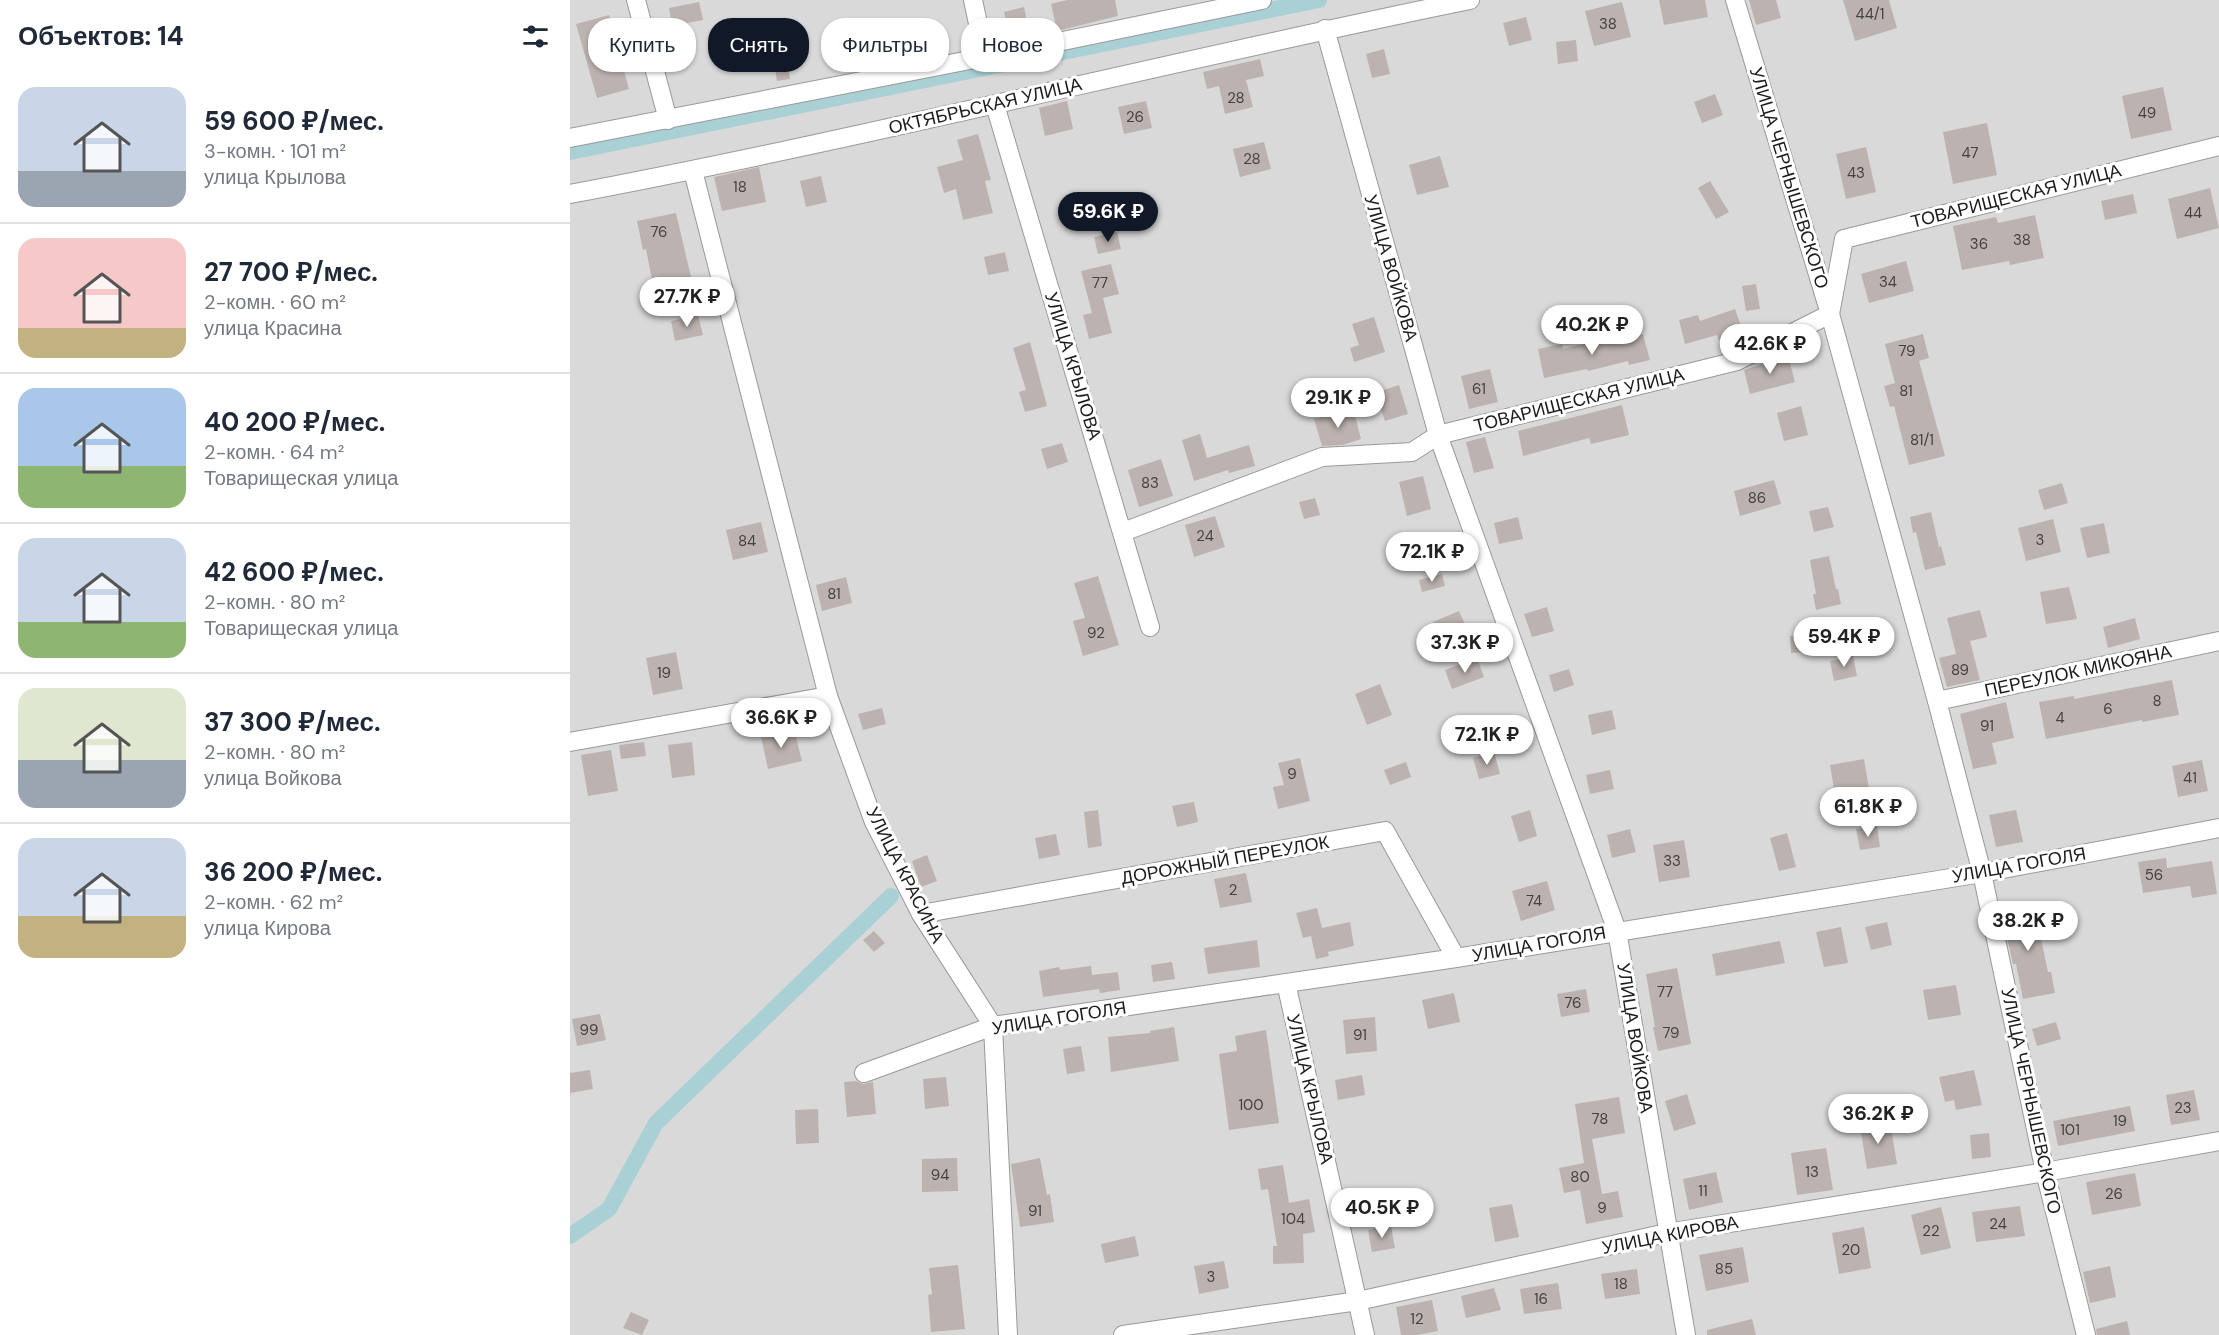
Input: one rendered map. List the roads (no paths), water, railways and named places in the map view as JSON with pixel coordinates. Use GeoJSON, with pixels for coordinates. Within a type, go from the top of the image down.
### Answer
{"type":"FeatureCollection","features":[{"type":"Feature","properties":{"kind":"street"},"geometry":{"type":"LineString","coordinates":[[636,0],[668,120]]}},
{"type":"Feature","properties":{"kind":"street"},"geometry":{"type":"LineString","coordinates":[[973,0],[977,18]]}},
{"type":"Feature","properties":{"kind":"street"},"geometry":{"type":"LineString","coordinates":[[1064,41],[1262,0]]}},
{"type":"Feature","properties":{"kind":"street","name":"ОКТЯБРЬСКАЯ УЛИЦА"},"geometry":{"type":"LineString","coordinates":[[570,194],[693,171],[995,105],[1325,29],[1470,0]]}},
{"type":"Feature","properties":{"kind":"street","name":"УЛИЦА ЧЕРНЫШЕВСКОГО"},"geometry":{"type":"LineString","coordinates":[[1735,0],[1830,314],[1937,701],[1982,873],[2045,1172],[2086,1335]]}},
{"type":"Feature","properties":{"kind":"street","name":"УЛИЦА ВОЙКОВА"},"geometry":{"type":"LineString","coordinates":[[1325,29],[1438,435],[1617,931],[1686,1335]]}},
{"type":"Feature","properties":{"kind":"street"},"geometry":{"type":"LineString","coordinates":[[570,138],[961,62]]}},
{"type":"Feature","properties":{"kind":"street","name":"УЛИЦА КРЫЛОВА"},"geometry":{"type":"LineString","coordinates":[[995,105],[1150,627]]}},
{"type":"Feature","properties":{"kind":"street","name":"ТОВАРИЩЕСКАЯ УЛИЦА"},"geometry":{"type":"LineString","coordinates":[[1123,532],[1322,457],[1412,452],[1438,435],[1737,361],[1830,314],[1844,239],[2219,146]]}},
{"type":"Feature","properties":{"kind":"street","name":"УЛИЦА КРАСИНА"},"geometry":{"type":"LineString","coordinates":[[693,171],[828,696],[874,822],[921,914],[993,1026],[1008,1335]]}},
{"type":"Feature","properties":{"kind":"street","name":"ПЕРЕУЛОК МИКОЯНА"},"geometry":{"type":"LineString","coordinates":[[1937,701],[2219,642]]}},
{"type":"Feature","properties":{"kind":"street"},"geometry":{"type":"LineString","coordinates":[[570,742],[828,696]]}},
{"type":"Feature","properties":{"kind":"street","name":"УЛИЦА ГОГОЛЯ"},"geometry":{"type":"LineString","coordinates":[[864,1072],[993,1026],[1456,958],[1982,873],[2219,828]]}},
{"type":"Feature","properties":{"kind":"street","name":"ДОРОЖНЫЙ ПЕРЕУЛОК"},"geometry":{"type":"LineString","coordinates":[[921,914],[1385,831],[1456,958]]}},
{"type":"Feature","properties":{"kind":"street","name":"УЛИЦА КРЫЛОВА"},"geometry":{"type":"LineString","coordinates":[[1286,983],[1365,1335]]}},
{"type":"Feature","properties":{"kind":"street","name":"УЛИЦА КИРОВА"},"geometry":{"type":"LineString","coordinates":[[1123,1335],[1358,1301],[1667,1233],[2045,1172],[2219,1141]]}},
{"type":"Feature","properties":{"kind":"waterway"},"geometry":{"type":"LineString","coordinates":[[570,152],[1319,0]]}},
{"type":"Feature","properties":{"kind":"waterway"},"geometry":{"type":"LineString","coordinates":[[570,1236],[609,1209],[656,1123],[891,896]]}}]}
